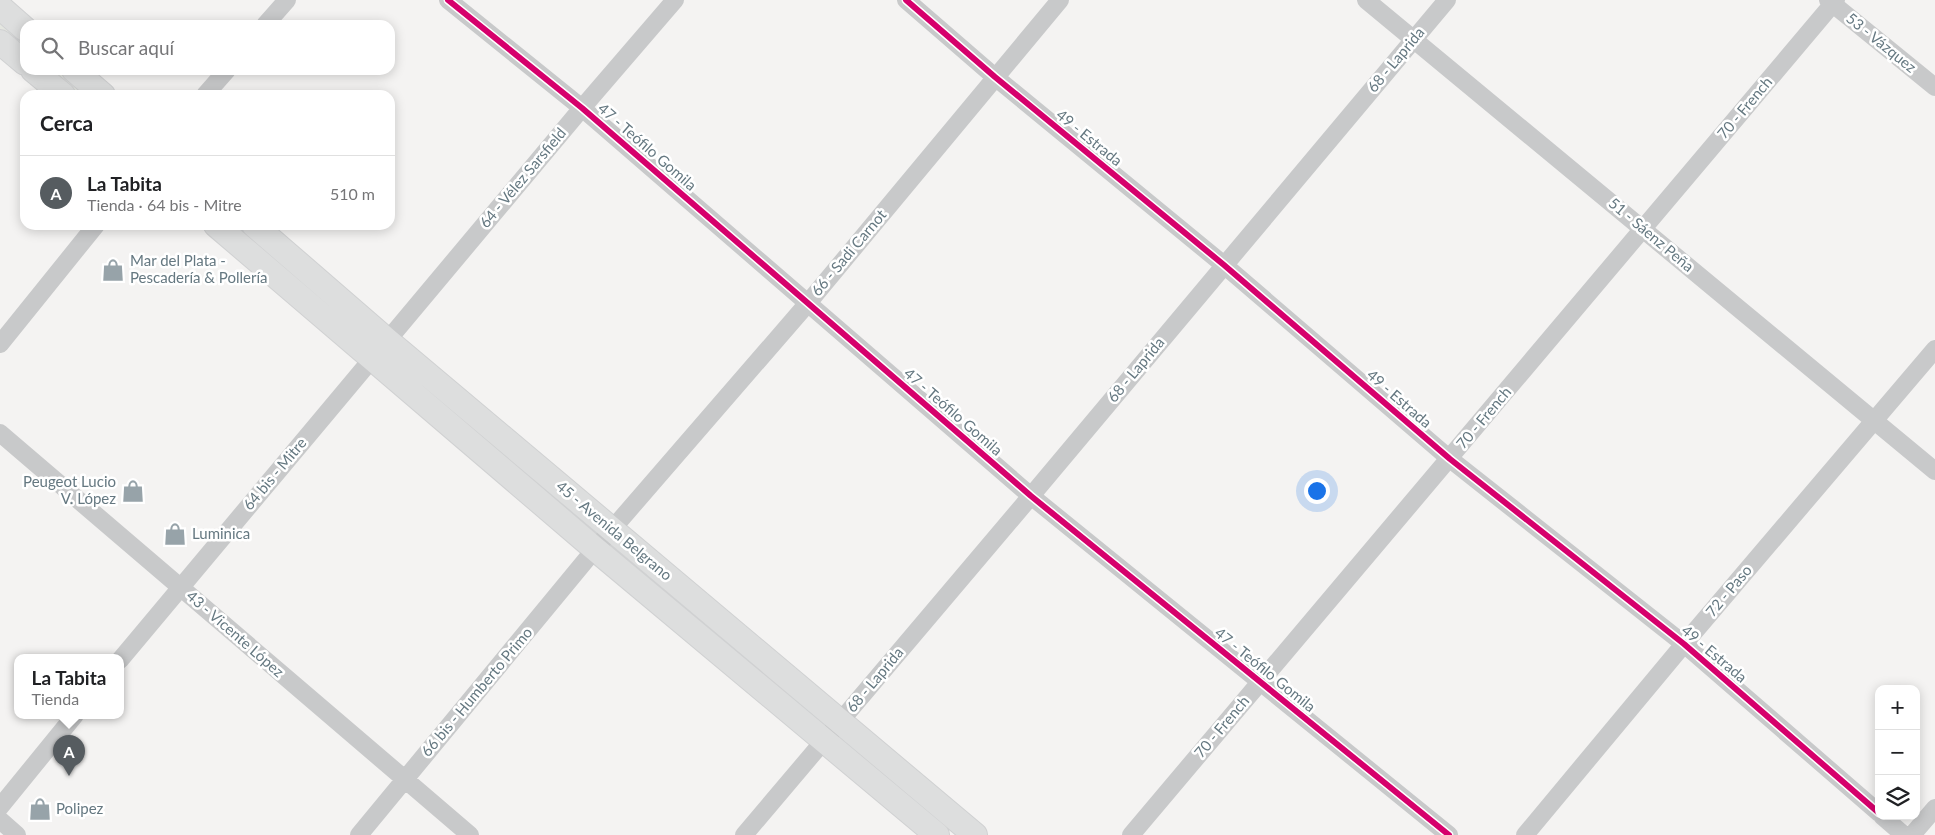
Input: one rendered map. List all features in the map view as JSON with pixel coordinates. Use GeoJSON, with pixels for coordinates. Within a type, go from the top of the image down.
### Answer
{"type":"FeatureCollection","features":[{"type":"Feature","properties":{"kind":"main road"},"geometry":{"type":"LineString","coordinates":[[0,8],[20,25]]}},
{"type":"Feature","properties":{"kind":"main road"},"geometry":{"type":"LineString","coordinates":[[0,42],[20,59]]}},
{"type":"Feature","properties":{"kind":"main road"},"geometry":{"type":"LineString","coordinates":[[39,75],[57,90]]}},
{"type":"Feature","properties":{"kind":"main road"},"geometry":{"type":"LineString","coordinates":[[80,75],[97,90]]}},
{"type":"Feature","properties":{"kind":"main road","name":"45 - Avenida Belgrano"},"geometry":{"type":"LineString","coordinates":[[223,230],[613,529],[832,731],[936,835]]}},
{"type":"Feature","properties":{"kind":"main road","name":"45 - Avenida Belgrano"},"geometry":{"type":"LineString","coordinates":[[259,230],[380,349],[595,549],[832,731],[975,835]]}},
{"type":"Feature","properties":{"kind":"street"},"geometry":{"type":"LineString","coordinates":[[269,20],[287,0]]}},
{"type":"Feature","properties":{"kind":"street","name":"47 - Teófilo Gomila"},"geometry":{"type":"LineString","coordinates":[[448,0],[582,108],[1032,496],[1449,835]]}},
{"type":"Feature","properties":{"kind":"street","name":"64 - Vélez Sarsfield"},"geometry":{"type":"LineString","coordinates":[[380,349],[675,0]]}},
{"type":"Feature","properties":{"kind":"street","name":"49 - Estrada"},"geometry":{"type":"LineString","coordinates":[[906,0],[994,77],[1224,264],[1450,459],[1684,644],[1875,810]]}},
{"type":"Feature","properties":{"kind":"street","name":"66 - Sadi Carnot"},"geometry":{"type":"LineString","coordinates":[[595,549],[808,303],[994,77],[1060,0]]}},
{"type":"Feature","properties":{"kind":"street","name":"51 - Sáenz Peña"},"geometry":{"type":"LineString","coordinates":[[1366,0],[1935,471]]}},
{"type":"Feature","properties":{"kind":"street","name":"68 - Laprida"},"geometry":{"type":"LineString","coordinates":[[744,835],[1032,496],[1224,264],[1447,0]]}},
{"type":"Feature","properties":{"kind":"street","name":"53 - Vázquez"},"geometry":{"type":"LineString","coordinates":[[1832,1],[1935,87]]}},
{"type":"Feature","properties":{"kind":"street","name":"70 - French"},"geometry":{"type":"LineString","coordinates":[[1131,835],[1450,459],[1832,1]]}},
{"type":"Feature","properties":{"kind":"street"},"geometry":{"type":"LineString","coordinates":[[209,90],[223,75]]}},
{"type":"Feature","properties":{"kind":"street"},"geometry":{"type":"LineString","coordinates":[[0,344],[92,230]]}},
{"type":"Feature","properties":{"kind":"street","name":"64 bis - Mitre"},"geometry":{"type":"LineString","coordinates":[[124,655],[380,349]]}},
{"type":"Feature","properties":{"kind":"street","name":"72 - Paso"},"geometry":{"type":"LineString","coordinates":[[1525,835],[1684,644],[1935,349]]}},
{"type":"Feature","properties":{"kind":"street","name":"43 - Vicente López"},"geometry":{"type":"LineString","coordinates":[[0,433],[180,586],[403,780],[470,835]]}},
{"type":"Feature","properties":{"kind":"street","name":"66 bis - Humberto Primo"},"geometry":{"type":"LineString","coordinates":[[359,835],[595,549]]}},
{"type":"Feature","properties":{"kind":"street"},"geometry":{"type":"LineString","coordinates":[[0,807],[72,719]]}},
{"type":"Feature","properties":{"kind":"street"},"geometry":{"type":"LineString","coordinates":[[1912,835],[1935,808]]}},
{"type":"Feature","properties":{"kind":"street"},"geometry":{"type":"LineString","coordinates":[[0,820],[17,835]]}},
{"type":"Feature","properties":{"kind":"street"},"geometry":{"type":"LineString","coordinates":[[1887,820],[1904,835]]}},
{"type":"Feature","properties":{"kind":"shaded area"},"geometry":{"type":"Polygon","coordinates":[[[0,22],[20,39],[20,48],[0,31],[0,22]]]}},
{"type":"Feature","properties":{"kind":"shaded area"},"geometry":{"type":"Polygon","coordinates":[[[51,75],[62,75],[79,90],[68,90],[51,75]]]}},
{"type":"Feature","properties":{"kind":"shaded area"},"geometry":{"type":"Polygon","coordinates":[[[629,556],[815,713],[811,718],[625,561],[629,556]]]}},
{"type":"Feature","properties":{"kind":"cycle path"},"geometry":{"type":"LineString","coordinates":[[448,0],[582,108],[1031,496],[1449,835]]}},
{"type":"Feature","properties":{"kind":"cycle path"},"geometry":{"type":"LineString","coordinates":[[906,0],[995,77],[1224,265],[1450,459],[1684,644],[1875,810]]}},
{"type":"Feature","properties":{"kind":"place","name":"Mar del Plata - Pescadería & Pollería"},"geometry":{"type":"Point","coordinates":[113,270]}},
{"type":"Feature","properties":{"kind":"place","name":"Peugeot Lucio V. López"},"geometry":{"type":"Point","coordinates":[133,491]}},
{"type":"Feature","properties":{"kind":"place","name":"Luminica"},"geometry":{"type":"Point","coordinates":[175,534]}},
{"type":"Feature","properties":{"kind":"place","name":"La Tabita"},"geometry":{"type":"Point","coordinates":[69,776]}},
{"type":"Feature","properties":{"kind":"place","name":"Polipez"},"geometry":{"type":"Point","coordinates":[40,809]}}]}
